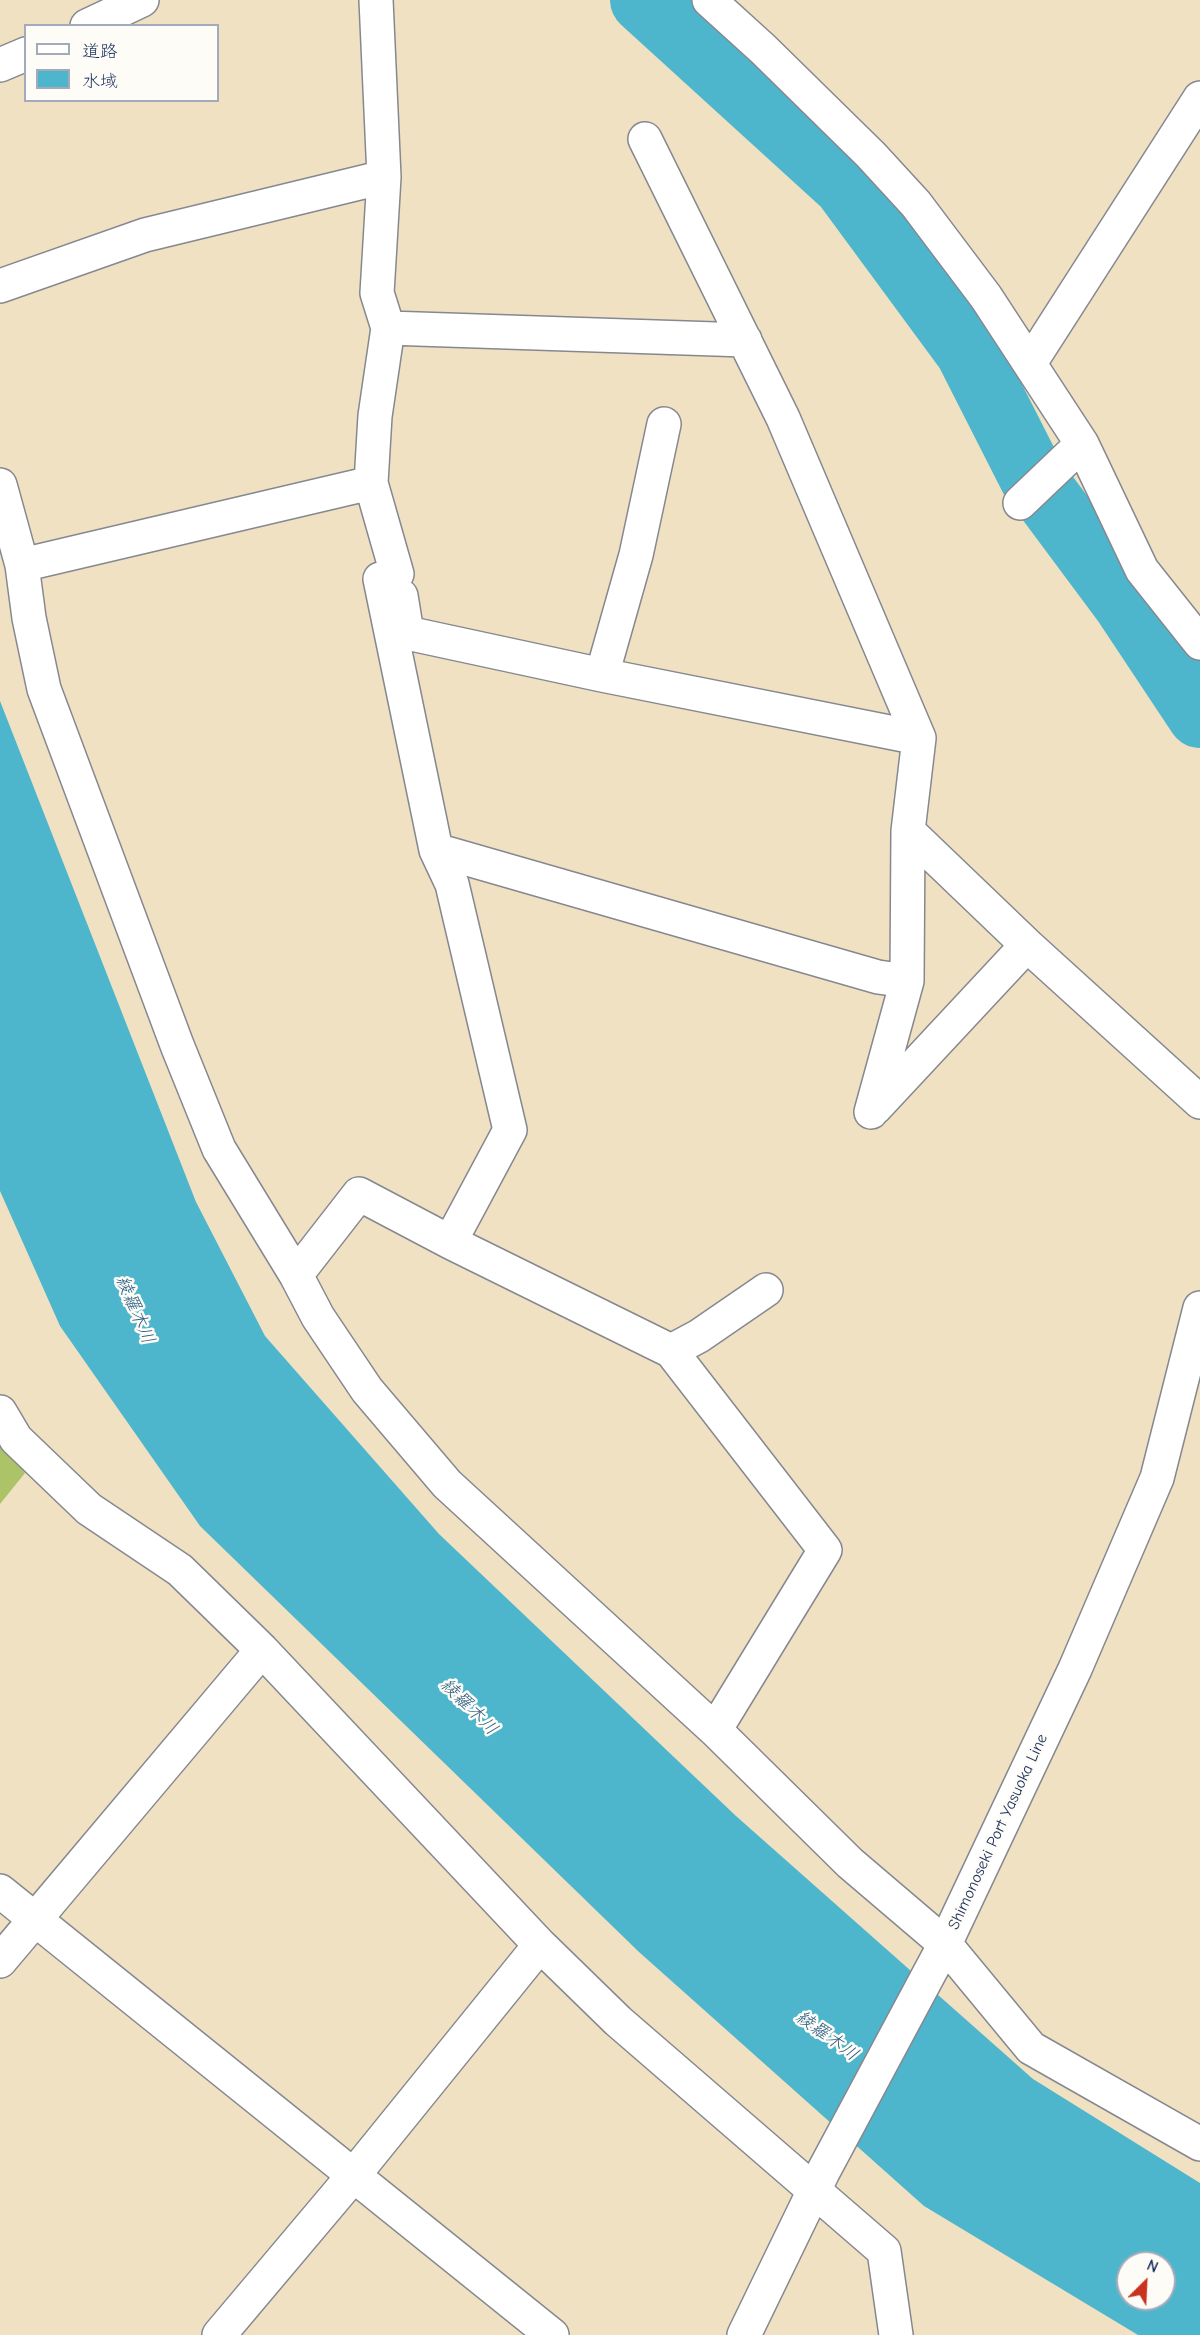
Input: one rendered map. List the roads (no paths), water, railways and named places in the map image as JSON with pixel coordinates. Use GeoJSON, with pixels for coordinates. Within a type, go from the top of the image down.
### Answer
{"type":"FeatureCollection","features":[{"type":"Feature","properties":{"kind":"street"},"geometry":{"type":"LineString","coordinates":[[91,24],[142,0]]}},
{"type":"Feature","properties":{"kind":"street"},"geometry":{"type":"LineString","coordinates":[[376,0],[384,177],[377,293],[388,328],[375,416],[371,483],[397,574],[407,633],[602,675],[919,738]]}},
{"type":"Feature","properties":{"kind":"street"},"geometry":{"type":"LineString","coordinates":[[709,0],[763,49],[871,155],[916,204],[986,297],[1030,363],[1082,444],[1142,570],[1200,643]]}},
{"type":"Feature","properties":{"kind":"street"},"geometry":{"type":"LineString","coordinates":[[0,65],[24,55]]}},
{"type":"Feature","properties":{"kind":"street"},"geometry":{"type":"LineString","coordinates":[[1030,363],[1200,98]]}},
{"type":"Feature","properties":{"kind":"street"},"geometry":{"type":"LineString","coordinates":[[645,139],[783,418],[919,738],[908,831],[907,981],[871,1112],[1027,945]]}},
{"type":"Feature","properties":{"kind":"street"},"geometry":{"type":"LineString","coordinates":[[0,286],[145,235],[384,177]]}},
{"type":"Feature","properties":{"kind":"street"},"geometry":{"type":"LineString","coordinates":[[388,328],[745,340]]}},
{"type":"Feature","properties":{"kind":"street"},"geometry":{"type":"LineString","coordinates":[[602,675],[636,555],[664,424]]}},
{"type":"Feature","properties":{"kind":"street"},"geometry":{"type":"LineString","coordinates":[[1020,503],[1082,444]]}},
{"type":"Feature","properties":{"kind":"street"},"geometry":{"type":"LineString","coordinates":[[22,565],[371,483]]}},
{"type":"Feature","properties":{"kind":"street"},"geometry":{"type":"LineString","coordinates":[[0,485],[22,565],[29,618],[44,689],[177,1046],[219,1149],[296,1275],[318,1317],[367,1390],[447,1484],[715,1730],[850,1863],[1031,2048],[1200,2144]]}},
{"type":"Feature","properties":{"kind":"street"},"geometry":{"type":"LineString","coordinates":[[397,574],[380,579],[436,850],[452,885],[510,1130],[450,1242]]}},
{"type":"Feature","properties":{"kind":"street"},"geometry":{"type":"LineString","coordinates":[[908,831],[1027,945],[1200,1102]]}},
{"type":"Feature","properties":{"kind":"street"},"geometry":{"type":"LineString","coordinates":[[436,850],[878,977],[907,981]]}},
{"type":"Feature","properties":{"kind":"street"},"geometry":{"type":"LineString","coordinates":[[296,1275],[359,1194],[450,1242],[671,1351],[825,1550],[715,1730]]}},
{"type":"Feature","properties":{"kind":"street"},"geometry":{"type":"LineString","coordinates":[[671,1351],[699,1336],[766,1290]]}},
{"type":"Feature","properties":{"kind":"street","name":"Shimonoseki Port Yasuoka Line"},"geometry":{"type":"LineString","coordinates":[[744,2335],[819,2181],[939,1956],[1075,1669],[1157,1478],[1200,1308]]}},
{"type":"Feature","properties":{"kind":"street"},"geometry":{"type":"LineString","coordinates":[[0,1412],[16,1439],[89,1509],[180,1570],[262,1650],[540,1945],[618,2021],[819,2181],[884,2251],[896,2335]]}},
{"type":"Feature","properties":{"kind":"street"},"geometry":{"type":"LineString","coordinates":[[0,1961],[262,1650]]}},
{"type":"Feature","properties":{"kind":"street"},"geometry":{"type":"LineString","coordinates":[[0,1891],[552,2335]]}},
{"type":"Feature","properties":{"kind":"street"},"geometry":{"type":"LineString","coordinates":[[219,2335],[353,2176],[540,1945]]}},
{"type":"Feature","properties":{"kind":"water","name":"綾羅木川"},"geometry":{"type":"Polygon","coordinates":[[[0,701],[196,1202],[265,1336],[439,1534],[736,1816],[1033,2079],[1200,2183],[1200,2335],[1138,2335],[924,2206],[639,1952],[200,1526],[60,1326],[0,1191],[0,701]]]}},
{"type":"Feature","properties":{"kind":"waterway"},"geometry":{"type":"LineString","coordinates":[[643,0],[845,184],[968,351],[1032,477],[1125,602],[1200,715]]}}]}
